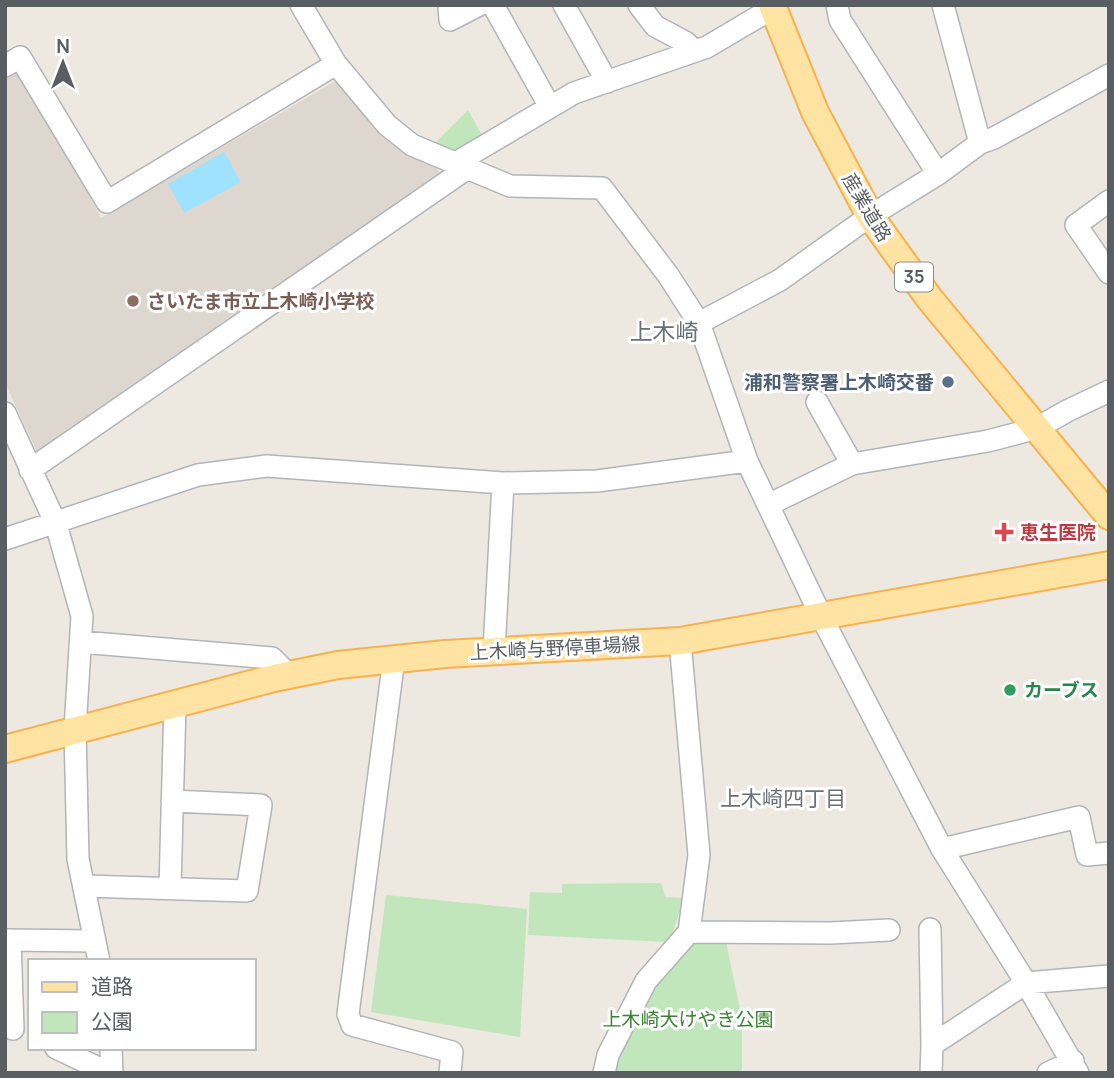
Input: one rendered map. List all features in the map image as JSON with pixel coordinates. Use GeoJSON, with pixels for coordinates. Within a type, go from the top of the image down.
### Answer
{"type":"FeatureCollection","features":[{"type":"Feature","properties":{"kind":"main road","name":"産業道路"},"geometry":{"type":"LineString","coordinates":[[772,7],[815,112],[870,216],[929,298],[1109,516]]}},
{"type":"Feature","properties":{"kind":"main road","name":"上木崎与野停車場線"},"geometry":{"type":"LineString","coordinates":[[5,749],[289,675],[394,658],[680,640],[1109,565]]}},
{"type":"Feature","properties":{"kind":"street"},"geometry":{"type":"LineString","coordinates":[[301,5],[336,64],[387,125],[412,145],[510,186],[602,188],[668,275],[699,323],[747,461],[821,616],[943,849],[1075,1067],[1048,1073]]}},
{"type":"Feature","properties":{"kind":"street"},"geometry":{"type":"LineString","coordinates":[[449,5],[450,20],[479,5]]}},
{"type":"Feature","properties":{"kind":"street"},"geometry":{"type":"LineString","coordinates":[[493,5],[550,107]]}},
{"type":"Feature","properties":{"kind":"street"},"geometry":{"type":"LineString","coordinates":[[564,5],[607,82]]}},
{"type":"Feature","properties":{"kind":"street"},"geometry":{"type":"LineString","coordinates":[[639,5],[656,26],[685,42],[695,51]]}},
{"type":"Feature","properties":{"kind":"street"},"geometry":{"type":"LineString","coordinates":[[837,5],[840,20],[938,174]]}},
{"type":"Feature","properties":{"kind":"street"},"geometry":{"type":"LineString","coordinates":[[943,5],[980,143]]}},
{"type":"Feature","properties":{"kind":"street"},"geometry":{"type":"LineString","coordinates":[[30,470],[460,166],[550,107],[574,93],[707,47],[772,7]]}},
{"type":"Feature","properties":{"kind":"street"},"geometry":{"type":"LineString","coordinates":[[5,66],[20,57],[107,202],[336,64]]}},
{"type":"Feature","properties":{"kind":"street"},"geometry":{"type":"LineString","coordinates":[[699,323],[780,280],[980,143],[1107,80]]}},
{"type":"Feature","properties":{"kind":"street"},"geometry":{"type":"LineString","coordinates":[[1109,201],[1076,225],[1109,273]]}},
{"type":"Feature","properties":{"kind":"street"},"geometry":{"type":"LineString","coordinates":[[768,505],[852,464],[988,441],[1037,428],[1109,391]]}},
{"type":"Feature","properties":{"kind":"street"},"geometry":{"type":"LineString","coordinates":[[817,402],[852,464]]}},
{"type":"Feature","properties":{"kind":"street"},"geometry":{"type":"LineString","coordinates":[[5,414],[56,524],[82,616],[75,729],[78,859],[97,951],[8,940],[16,1030]]}},
{"type":"Feature","properties":{"kind":"street"},"geometry":{"type":"LineString","coordinates":[[5,539],[198,475],[267,466],[503,483],[597,481],[747,461]]}},
{"type":"Feature","properties":{"kind":"street"},"geometry":{"type":"LineString","coordinates":[[494,651],[503,483]]}},
{"type":"Feature","properties":{"kind":"street"},"geometry":{"type":"LineString","coordinates":[[604,1073],[608,1055],[646,981],[689,932],[699,855],[680,640]]}},
{"type":"Feature","properties":{"kind":"street"},"geometry":{"type":"LineString","coordinates":[[80,642],[272,658],[289,675]]}},
{"type":"Feature","properties":{"kind":"street"},"geometry":{"type":"LineString","coordinates":[[394,658],[348,1014],[352,1025],[452,1052],[450,1073]]}},
{"type":"Feature","properties":{"kind":"street"},"geometry":{"type":"LineString","coordinates":[[170,888],[175,704]]}},
{"type":"Feature","properties":{"kind":"street"},"geometry":{"type":"LineString","coordinates":[[85,886],[247,891],[261,805],[172,802]]}},
{"type":"Feature","properties":{"kind":"street"},"geometry":{"type":"LineString","coordinates":[[943,849],[1079,817],[1087,855],[1109,853]]}},
{"type":"Feature","properties":{"kind":"street"},"geometry":{"type":"LineString","coordinates":[[930,929],[931,1073]]}},
{"type":"Feature","properties":{"kind":"street"},"geometry":{"type":"LineString","coordinates":[[689,932],[831,933],[889,930]]}},
{"type":"Feature","properties":{"kind":"street"},"geometry":{"type":"LineString","coordinates":[[932,1045],[1026,983],[1109,976]]}},
{"type":"Feature","properties":{"kind":"street"},"geometry":{"type":"LineString","coordinates":[[60,1050],[111,1073],[111,1050]]}},
{"type":"Feature","properties":{"kind":"shaded area","name":"さいたま市立上木崎小学校"},"geometry":{"type":"Polygon","coordinates":[[[22,69],[101,218],[339,79],[433,161],[441,176],[38,454],[5,383],[5,78],[22,69]]]}},
{"type":"Feature","properties":{"kind":"green space"},"geometry":{"type":"Polygon","coordinates":[[[468,110],[482,135],[449,154],[433,145],[468,110]]]}},
{"type":"Feature","properties":{"kind":"green space"},"geometry":{"type":"Polygon","coordinates":[[[661,883],[665,897],[684,898],[667,942],[528,935],[530,892],[562,893],[562,884],[661,883]]]}},
{"type":"Feature","properties":{"kind":"green space"},"geometry":{"type":"Polygon","coordinates":[[[386,895],[527,909],[520,1037],[371,1012],[386,895]]]}},
{"type":"Feature","properties":{"kind":"green space","name":"上木崎大けやき公園"},"geometry":{"type":"Polygon","coordinates":[[[689,932],[724,932],[742,1019],[742,1073],[604,1073],[608,1055],[689,932]]]}},
{"type":"Feature","properties":{"kind":"water"},"geometry":{"type":"Polygon","coordinates":[[[224,152],[241,182],[184,213],[168,184],[224,152]]]}},
{"type":"Feature","properties":{"kind":"place","name":"さいたま市立上木崎小学校"},"geometry":{"type":"Point","coordinates":[133,301]}},
{"type":"Feature","properties":{"kind":"place","name":"浦和警察署上木崎交番"},"geometry":{"type":"Point","coordinates":[948,382]}},
{"type":"Feature","properties":{"kind":"place","name":"恵生医院"},"geometry":{"type":"Point","coordinates":[1004,532]}},
{"type":"Feature","properties":{"kind":"place","name":"カーブス"},"geometry":{"type":"Point","coordinates":[1010,690]}},
{"type":"Feature","properties":{"kind":"district","name":"上木崎"},"geometry":{"type":"Point","coordinates":[664,332]}},
{"type":"Feature","properties":{"kind":"district","name":"上木崎四丁目"},"geometry":{"type":"Point","coordinates":[783,799]}}]}
